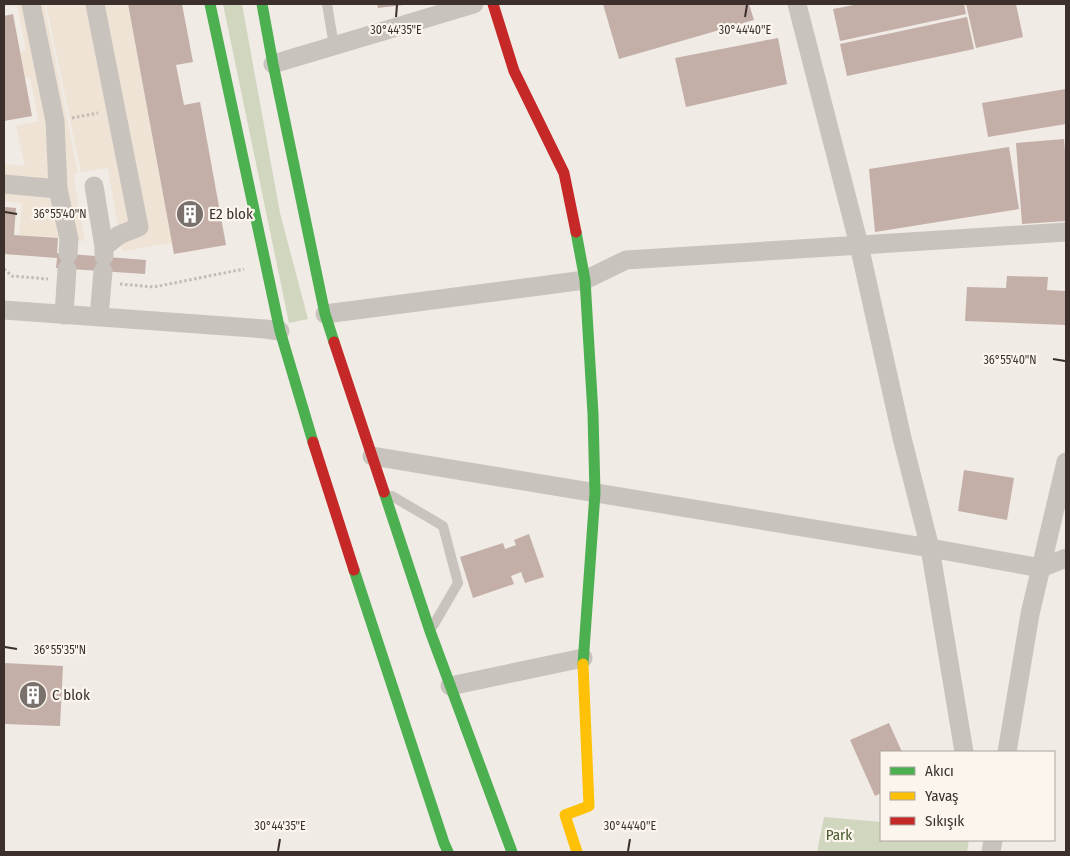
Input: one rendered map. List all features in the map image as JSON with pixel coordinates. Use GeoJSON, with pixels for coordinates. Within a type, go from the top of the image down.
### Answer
{"type":"FeatureCollection","features":[{"type":"Feature","properties":{"kind":"main road"},"geometry":{"type":"LineString","coordinates":[[210,4],[280,331],[319,463],[443,849]]}},
{"type":"Feature","properties":{"kind":"main road"},"geometry":{"type":"LineString","coordinates":[[262,4],[325,314],[430,631],[512,852]]}},
{"type":"Feature","properties":{"kind":"main road"},"geometry":{"type":"LineString","coordinates":[[493,4],[514,71],[564,173],[584,280],[593,414],[595,493],[583,658],[589,806],[566,815],[577,852]]}},
{"type":"Feature","properties":{"kind":"street"},"geometry":{"type":"LineString","coordinates":[[31,4],[55,121],[58,189],[69,239],[64,315]]}},
{"type":"Feature","properties":{"kind":"street"},"geometry":{"type":"LineString","coordinates":[[96,4],[139,226],[119,235],[103,264]]}},
{"type":"Feature","properties":{"kind":"street"},"geometry":{"type":"LineString","coordinates":[[273,64],[474,4]]}},
{"type":"Feature","properties":{"kind":"street"},"geometry":{"type":"LineString","coordinates":[[797,4],[859,245],[902,438],[930,548],[964,751]]}},
{"type":"Feature","properties":{"kind":"street"},"geometry":{"type":"LineString","coordinates":[[4,184],[58,189]]}},
{"type":"Feature","properties":{"kind":"street"},"geometry":{"type":"LineString","coordinates":[[94,186],[103,264],[99,317]]}},
{"type":"Feature","properties":{"kind":"street"},"geometry":{"type":"LineString","coordinates":[[325,314],[584,280],[626,260],[1066,232]]}},
{"type":"Feature","properties":{"kind":"street"},"geometry":{"type":"LineString","coordinates":[[4,310],[280,331]]}},
{"type":"Feature","properties":{"kind":"street"},"geometry":{"type":"LineString","coordinates":[[372,456],[1041,568],[1066,558]]}},
{"type":"Feature","properties":{"kind":"street"},"geometry":{"type":"LineString","coordinates":[[1007,751],[1030,614],[1066,462]]}},
{"type":"Feature","properties":{"kind":"street"},"geometry":{"type":"LineString","coordinates":[[450,686],[583,658]]}},
{"type":"Feature","properties":{"kind":"lane"},"geometry":{"type":"LineString","coordinates":[[327,4],[334,46]]}},
{"type":"Feature","properties":{"kind":"lane"},"geometry":{"type":"LineString","coordinates":[[384,492],[442,526],[458,583],[430,631]]}},
{"type":"Feature","properties":{"kind":"path"},"geometry":{"type":"LineString","coordinates":[[55,121],[116,109]]}},
{"type":"Feature","properties":{"kind":"path"},"geometry":{"type":"LineString","coordinates":[[103,264],[154,287],[252,268]]}},
{"type":"Feature","properties":{"kind":"path"},"geometry":{"type":"LineString","coordinates":[[4,269],[12,276],[67,268]]}},
{"type":"Feature","properties":{"kind":"green space"},"geometry":{"type":"Polygon","coordinates":[[[223,4],[242,4],[280,213],[308,319],[289,323],[223,4]]]}},
{"type":"Feature","properties":{"kind":"green space","name":"Park"},"geometry":{"type":"Polygon","coordinates":[[[824,817],[880,822],[880,841],[969,841],[967,852],[817,852],[824,817]]]}},
{"type":"Feature","properties":{"kind":"shaded area"},"geometry":{"type":"Polygon","coordinates":[[[4,4],[44,4],[78,173],[73,174],[85,241],[19,235],[22,203],[4,201],[4,164],[25,166],[16,126],[39,121],[30,77],[24,78],[20,52],[26,50],[17,5],[4,7],[4,4]]]}},
{"type":"Feature","properties":{"kind":"shaded area"},"geometry":{"type":"Polygon","coordinates":[[[46,4],[128,4],[172,243],[122,251],[108,168],[81,172],[46,4]]]}},
{"type":"Feature","properties":{"kind":"building"},"geometry":{"type":"Polygon","coordinates":[[[128,4],[182,4],[193,62],[176,65],[184,105],[200,102],[226,245],[174,254],[128,4]]]}},
{"type":"Feature","properties":{"kind":"building"},"geometry":{"type":"Polygon","coordinates":[[[377,4],[404,4],[404,5],[378,8],[377,4]]]}},
{"type":"Feature","properties":{"kind":"building"},"geometry":{"type":"Polygon","coordinates":[[[603,4],[749,4],[754,20],[619,59],[603,4]]]}},
{"type":"Feature","properties":{"kind":"building"},"geometry":{"type":"Polygon","coordinates":[[[859,4],[964,4],[966,14],[840,41],[833,9],[859,4]]]}},
{"type":"Feature","properties":{"kind":"building"},"geometry":{"type":"Polygon","coordinates":[[[966,4],[1016,4],[1023,37],[976,48],[966,4]]]}},
{"type":"Feature","properties":{"kind":"building"},"geometry":{"type":"Polygon","coordinates":[[[13,14],[32,116],[4,121],[4,16],[13,14]]]}},
{"type":"Feature","properties":{"kind":"building"},"geometry":{"type":"Polygon","coordinates":[[[967,17],[974,49],[847,76],[840,44],[967,17]]]}},
{"type":"Feature","properties":{"kind":"building"},"geometry":{"type":"Polygon","coordinates":[[[778,38],[787,84],[686,107],[675,58],[778,38]]]}},
{"type":"Feature","properties":{"kind":"building"},"geometry":{"type":"Polygon","coordinates":[[[1066,89],[1066,124],[988,137],[982,103],[1066,89]]]}},
{"type":"Feature","properties":{"kind":"building"},"geometry":{"type":"Polygon","coordinates":[[[1064,139],[1066,221],[1022,224],[1016,143],[1064,139]]]}},
{"type":"Feature","properties":{"kind":"building"},"geometry":{"type":"Polygon","coordinates":[[[1009,147],[1019,209],[875,232],[869,169],[1009,147]]]}},
{"type":"Feature","properties":{"kind":"building"},"geometry":{"type":"Polygon","coordinates":[[[4,207],[16,208],[14,235],[58,238],[57,253],[146,260],[145,274],[56,268],[57,258],[4,254],[4,207]]]}},
{"type":"Feature","properties":{"kind":"building"},"geometry":{"type":"Polygon","coordinates":[[[1007,276],[1048,277],[1047,290],[1066,291],[1066,325],[965,321],[967,287],[1006,288],[1007,276]]]}},
{"type":"Feature","properties":{"kind":"building"},"geometry":{"type":"Polygon","coordinates":[[[964,470],[1014,478],[1007,520],[958,511],[964,470]]]}},
{"type":"Feature","properties":{"kind":"building"},"geometry":{"type":"Polygon","coordinates":[[[529,534],[544,577],[525,583],[521,572],[511,576],[514,584],[473,598],[460,557],[503,543],[505,549],[516,545],[514,540],[529,534]]]}},
{"type":"Feature","properties":{"kind":"building","name":"C blok"},"geometry":{"type":"Polygon","coordinates":[[[4,663],[63,666],[60,726],[4,724],[4,663]]]}},
{"type":"Feature","properties":{"kind":"building"},"geometry":{"type":"Polygon","coordinates":[[[889,723],[902,751],[880,751],[880,794],[875,796],[850,740],[889,723]]]}},
{"type":"Feature","properties":{"kind":"traffic: fast"},"geometry":{"type":"LineString","coordinates":[[210,4],[280,331],[313,442]]}},
{"type":"Feature","properties":{"kind":"traffic: fast"},"geometry":{"type":"LineString","coordinates":[[262,4],[325,314],[334,342]]}},
{"type":"Feature","properties":{"kind":"traffic: fast"},"geometry":{"type":"LineString","coordinates":[[576,232],[585,280],[593,414],[595,493],[583,664]]}},
{"type":"Feature","properties":{"kind":"traffic: fast"},"geometry":{"type":"LineString","coordinates":[[384,492],[430,631],[512,852]]}},
{"type":"Feature","properties":{"kind":"traffic: fast"},"geometry":{"type":"LineString","coordinates":[[354,570],[448,852]]}},
{"type":"Feature","properties":{"kind":"traffic: slow"},"geometry":{"type":"LineString","coordinates":[[577,852],[565,815],[589,806],[583,664]]}},
{"type":"Feature","properties":{"kind":"traffic: jam"},"geometry":{"type":"LineString","coordinates":[[493,4],[514,71],[564,173],[576,232]]}},
{"type":"Feature","properties":{"kind":"traffic: jam"},"geometry":{"type":"LineString","coordinates":[[334,342],[384,492]]}},
{"type":"Feature","properties":{"kind":"traffic: jam"},"geometry":{"type":"LineString","coordinates":[[313,442],[354,570]]}},
{"type":"Feature","properties":{"kind":"place","name":"E2 blok"},"geometry":{"type":"Point","coordinates":[190,214]}},
{"type":"Feature","properties":{"kind":"place","name":"C blok"},"geometry":{"type":"Point","coordinates":[33,695]}}]}
